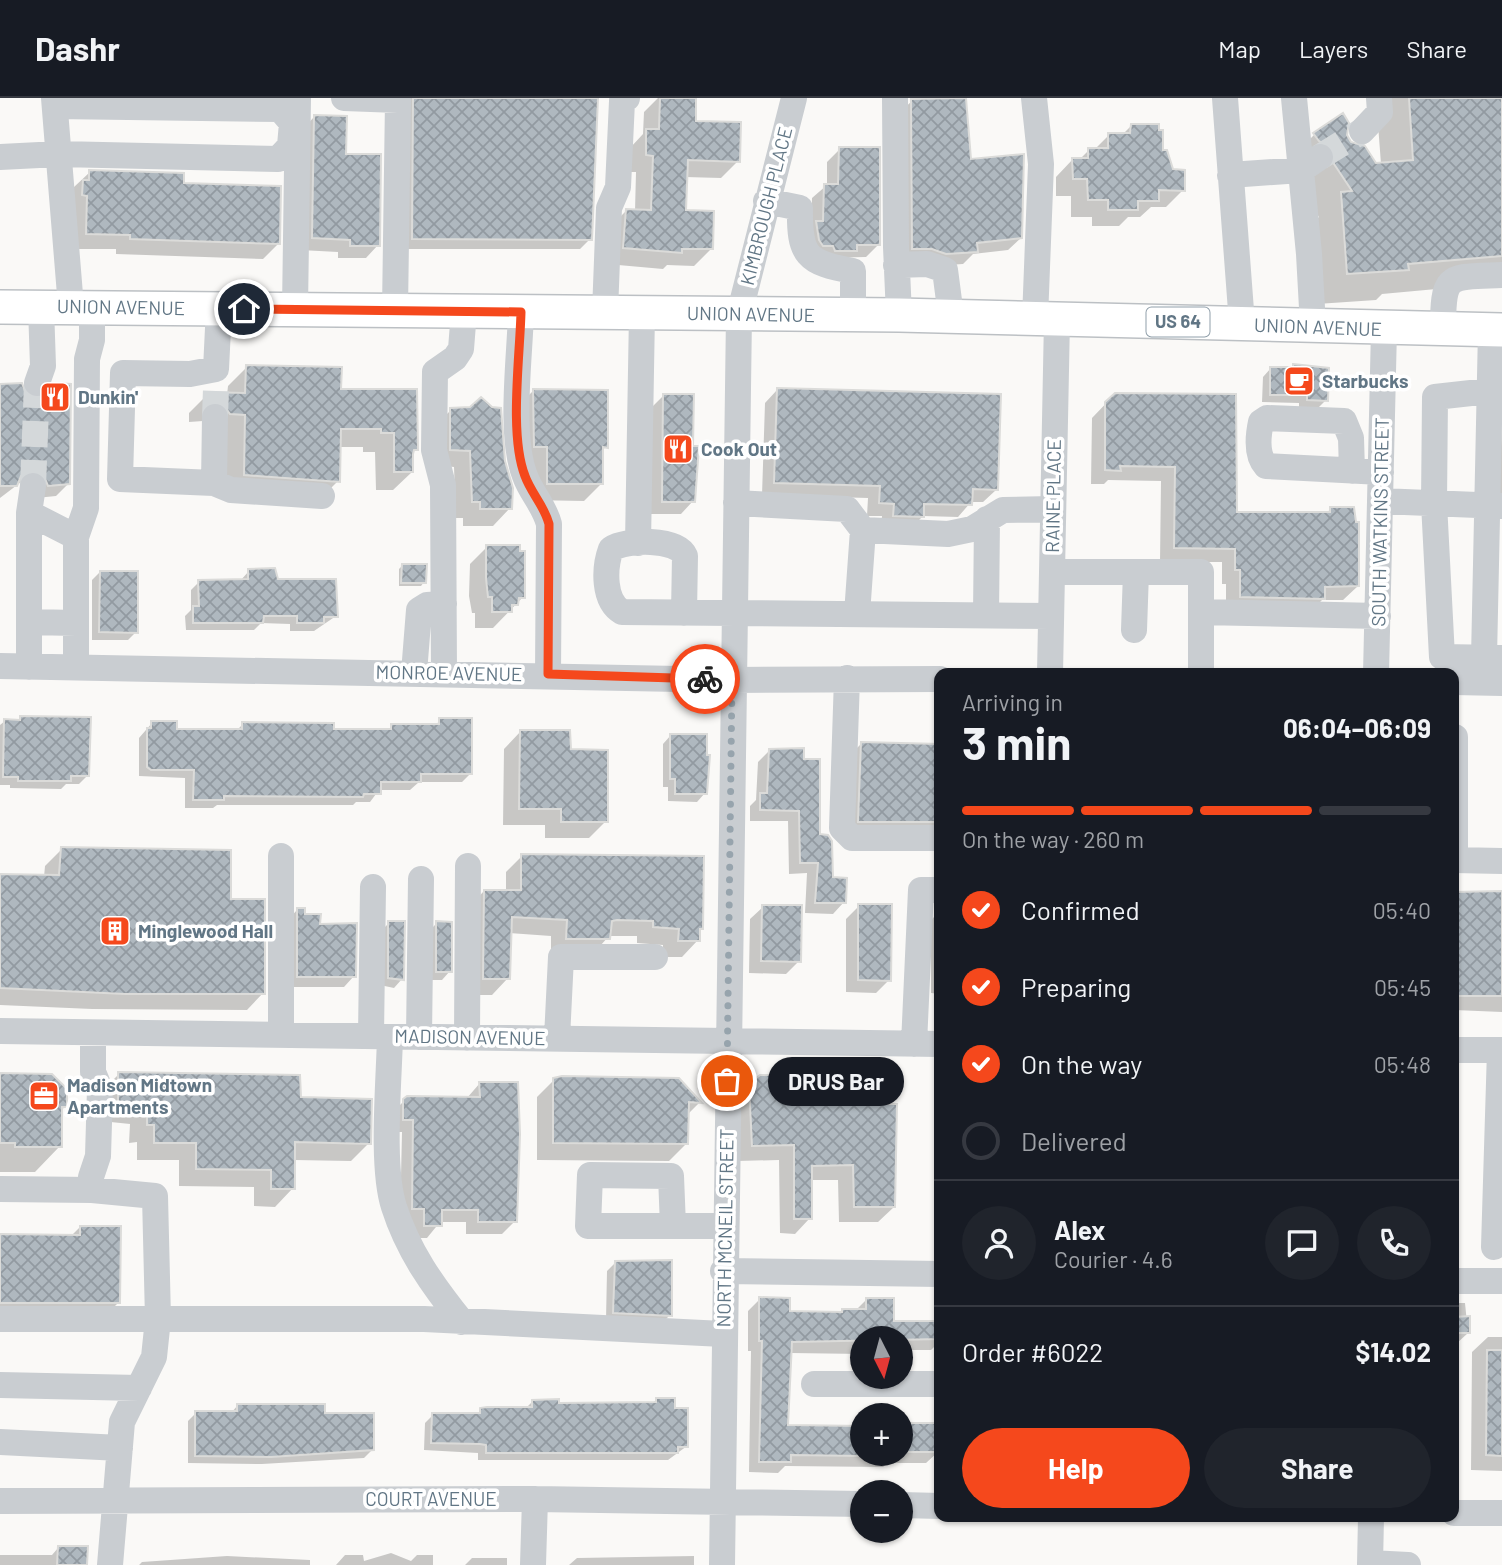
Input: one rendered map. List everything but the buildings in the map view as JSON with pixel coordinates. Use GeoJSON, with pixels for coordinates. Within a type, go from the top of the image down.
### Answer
{"type":"FeatureCollection","features":[{"type":"Feature","properties":{"kind":"main road","name":"UNION AVENUE"},"geometry":{"type":"LineString","coordinates":[[0,307],[899,315],[1497,330]]}},
{"type":"Feature","properties":{"kind":"street"},"geometry":{"type":"LineString","coordinates":[[295,309],[298,98]]}},
{"type":"Feature","properties":{"kind":"street"},"geometry":{"type":"LineString","coordinates":[[344,98],[398,100],[395,310]]}},
{"type":"Feature","properties":{"kind":"street"},"geometry":{"type":"LineString","coordinates":[[605,312],[608,208],[618,187],[622,101],[627,98]]}},
{"type":"Feature","properties":{"kind":"street","name":"KIMBROUGH PLACE"},"geometry":{"type":"LineString","coordinates":[[736,503],[739,314],[794,98]]}},
{"type":"Feature","properties":{"kind":"street"},"geometry":{"type":"LineString","coordinates":[[895,98],[899,315]]}},
{"type":"Feature","properties":{"kind":"street","name":"RAINE PLACE"},"geometry":{"type":"LineString","coordinates":[[1034,98],[1041,164],[1053,509],[1050,668]]}},
{"type":"Feature","properties":{"kind":"street"},"geometry":{"type":"LineString","coordinates":[[1225,98],[1241,324]]}},
{"type":"Feature","properties":{"kind":"street"},"geometry":{"type":"LineString","coordinates":[[1294,98],[1311,164],[1313,327]]}},
{"type":"Feature","properties":{"kind":"street"},"geometry":{"type":"LineString","coordinates":[[1362,131],[1380,112],[1379,98]]}},
{"type":"Feature","properties":{"kind":"street"},"geometry":{"type":"LineString","coordinates":[[0,157],[59,154],[278,159],[290,146],[292,123],[280,109],[55,102],[59,154],[68,307],[40,375],[87,366]]}},
{"type":"Feature","properties":{"kind":"street"},"geometry":{"type":"LineString","coordinates":[[1230,175],[1311,164]]}},
{"type":"Feature","properties":{"kind":"street"},"geometry":{"type":"LineString","coordinates":[[766,201],[800,208],[799,240],[808,256],[831,267],[853,271],[853,316]]}},
{"type":"Feature","properties":{"kind":"street"},"geometry":{"type":"LineString","coordinates":[[896,265],[928,264],[945,270],[951,316]]}},
{"type":"Feature","properties":{"kind":"street"},"geometry":{"type":"LineString","coordinates":[[1443,329],[1443,291],[1450,282],[1460,276],[1502,275]]}},
{"type":"Feature","properties":{"kind":"street"},"geometry":{"type":"LineString","coordinates":[[68,307],[92,340],[87,366],[86,508],[76,537],[76,667]]}},
{"type":"Feature","properties":{"kind":"street"},"geometry":{"type":"LineString","coordinates":[[219,308],[216,379],[190,374],[123,373],[120,479],[214,483],[230,490],[322,496]]}},
{"type":"Feature","properties":{"kind":"street"},"geometry":{"type":"LineString","coordinates":[[444,673],[443,485],[434,450],[435,372],[438,367],[455,358],[461,349],[464,311]]}},
{"type":"Feature","properties":{"kind":"street"},"geometry":{"type":"LineString","coordinates":[[521,312],[518,436],[525,477],[545,507],[549,524],[548,674]]}},
{"type":"Feature","properties":{"kind":"street"},"geometry":{"type":"LineString","coordinates":[[638,543],[642,313]]}},
{"type":"Feature","properties":{"kind":"street","name":"SOUTH WATKINS STREET"},"geometry":{"type":"LineString","coordinates":[[1376,668],[1384,329]]}},
{"type":"Feature","properties":{"kind":"street"},"geometry":{"type":"LineString","coordinates":[[1489,391],[1435,397],[1434,503],[1442,657],[1493,658],[1494,506],[1489,391],[1497,330]]}},
{"type":"Feature","properties":{"kind":"street"},"geometry":{"type":"LineString","coordinates":[[214,483],[215,417]]}},
{"type":"Feature","properties":{"kind":"street"},"geometry":{"type":"LineString","coordinates":[[1352,471],[1381,472]]}},
{"type":"Feature","properties":{"kind":"street"},"geometry":{"type":"LineString","coordinates":[[29,667],[29,513],[33,486]]}},
{"type":"Feature","properties":{"kind":"street"},"geometry":{"type":"LineString","coordinates":[[1380,501],[1494,506]]}},
{"type":"Feature","properties":{"kind":"street"},"geometry":{"type":"LineString","coordinates":[[736,503],[847,509],[863,530],[857,614]]}},
{"type":"Feature","properties":{"kind":"street","name":"NORTH MCNEIL STREET"},"geometry":{"type":"LineString","coordinates":[[722,1565],[723,1271],[736,503]]}},
{"type":"Feature","properties":{"kind":"street"},"geometry":{"type":"LineString","coordinates":[[863,530],[948,534],[972,529],[1003,510],[1053,509]]}},
{"type":"Feature","properties":{"kind":"street"},"geometry":{"type":"LineString","coordinates":[[29,513],[76,537]]}},
{"type":"Feature","properties":{"kind":"street"},"geometry":{"type":"LineString","coordinates":[[986,615],[987,519]]}},
{"type":"Feature","properties":{"kind":"street"},"geometry":{"type":"LineString","coordinates":[[684,612],[685,556],[682,549],[674,544],[638,543],[618,544],[611,549],[608,556],[610,602],[622,612],[1051,616]]}},
{"type":"Feature","properties":{"kind":"street"},"geometry":{"type":"LineString","coordinates":[[1052,572],[1201,572],[1201,668]]}},
{"type":"Feature","properties":{"kind":"street"},"geometry":{"type":"LineString","coordinates":[[1134,630],[1136,572]]}},
{"type":"Feature","properties":{"kind":"street"},"geometry":{"type":"LineString","coordinates":[[414,673],[419,610],[427,605],[444,604]]}},
{"type":"Feature","properties":{"kind":"street"},"geometry":{"type":"LineString","coordinates":[[1201,612],[1378,616]]}},
{"type":"Feature","properties":{"kind":"street"},"geometry":{"type":"LineString","coordinates":[[29,622],[76,623]]}},
{"type":"Feature","properties":{"kind":"street","name":"MONROE AVENUE"},"geometry":{"type":"LineString","coordinates":[[0,666],[548,674],[732,680],[934,679]]}},
{"type":"Feature","properties":{"kind":"street"},"geometry":{"type":"LineString","coordinates":[[847,678],[842,828],[852,838],[934,838]]}},
{"type":"Feature","properties":{"kind":"street"},"geometry":{"type":"LineString","coordinates":[[1459,682],[1502,683]]}},
{"type":"Feature","properties":{"kind":"street"},"geometry":{"type":"LineString","coordinates":[[281,856],[281,1035]]}},
{"type":"Feature","properties":{"kind":"street"},"geometry":{"type":"LineString","coordinates":[[1459,860],[1502,861]]}},
{"type":"Feature","properties":{"kind":"street"},"geometry":{"type":"LineString","coordinates":[[467,1038],[468,866]]}},
{"type":"Feature","properties":{"kind":"street"},"geometry":{"type":"LineString","coordinates":[[419,1037],[421,879]]}},
{"type":"Feature","properties":{"kind":"street"},"geometry":{"type":"LineString","coordinates":[[373,887],[388,1173],[393,1205],[415,1258],[462,1322]]}},
{"type":"Feature","properties":{"kind":"street"},"geometry":{"type":"LineString","coordinates":[[927,1044],[921,890],[934,890]]}},
{"type":"Feature","properties":{"kind":"street"},"geometry":{"type":"LineString","coordinates":[[558,1038],[561,957],[654,957]]}},
{"type":"Feature","properties":{"kind":"street","name":"MADISON AVENUE"},"geometry":{"type":"LineString","coordinates":[[0,1031],[927,1044]]}},
{"type":"Feature","properties":{"kind":"street"},"geometry":{"type":"LineString","coordinates":[[91,1184],[86,1157],[85,1088],[93,1072],[93,1033]]}},
{"type":"Feature","properties":{"kind":"street"},"geometry":{"type":"LineString","coordinates":[[1459,1050],[1501,1050],[1494,1247]]}},
{"type":"Feature","properties":{"kind":"street"},"geometry":{"type":"LineString","coordinates":[[0,1189],[91,1184],[155,1196],[158,1319],[154,1357],[122,1422],[110,1565]]}},
{"type":"Feature","properties":{"kind":"street"},"geometry":{"type":"LineString","coordinates":[[673,1226],[724,1226]]}},
{"type":"Feature","properties":{"kind":"street"},"geometry":{"type":"LineString","coordinates":[[723,1271],[934,1274]]}},
{"type":"Feature","properties":{"kind":"street"},"geometry":{"type":"LineString","coordinates":[[1459,1280],[1502,1281]]}},
{"type":"Feature","properties":{"kind":"street"},"geometry":{"type":"LineString","coordinates":[[0,1319],[462,1322],[723,1334]]}},
{"type":"Feature","properties":{"kind":"street"},"geometry":{"type":"LineString","coordinates":[[814,1384],[934,1384]]}},
{"type":"Feature","properties":{"kind":"street"},"geometry":{"type":"LineString","coordinates":[[0,1385],[139,1388]]}},
{"type":"Feature","properties":{"kind":"street"},"geometry":{"type":"LineString","coordinates":[[0,1442],[120,1448]]}},
{"type":"Feature","properties":{"kind":"street"},"geometry":{"type":"LineString","coordinates":[[533,1565],[536,1499]]}},
{"type":"Feature","properties":{"kind":"street","name":"COURT AVENUE"},"geometry":{"type":"LineString","coordinates":[[0,1501],[536,1499],[850,1504]]}},
{"type":"Feature","properties":{"kind":"street"},"geometry":{"type":"LineString","coordinates":[[913,1505],[934,1506]]}},
{"type":"Feature","properties":{"kind":"street"},"geometry":{"type":"LineString","coordinates":[[1459,1513],[1502,1513]]}},
{"type":"Feature","properties":{"kind":"street"},"geometry":{"type":"LineString","coordinates":[[1371,1522],[1370,1564],[1408,1564]]}},
{"type":"Feature","properties":{"kind":"tunnel"},"geometry":{"type":"LineString","coordinates":[[1320,157],[1362,131]]}},
{"type":"Feature","properties":{"kind":"tunnel"},"geometry":{"type":"LineString","coordinates":[[33,486],[37,383]]}},
{"type":"Feature","properties":{"kind":"tunnel"},"geometry":{"type":"LineString","coordinates":[[215,417],[216,389]]}},
{"type":"Feature","properties":{"kind":"way so far"},"geometry":{"type":"LineString","coordinates":[[705,679],[732,680],[727,1081]]}},
{"type":"Feature","properties":{"kind":"place","name":"Starbucks"},"geometry":{"type":"Point","coordinates":[1299,381]}},
{"type":"Feature","properties":{"kind":"place","name":"Dunkin'"},"geometry":{"type":"Point","coordinates":[55,397]}},
{"type":"Feature","properties":{"kind":"place","name":"Cook Out"},"geometry":{"type":"Point","coordinates":[678,449]}},
{"type":"Feature","properties":{"kind":"place","name":"Minglewood Hall"},"geometry":{"type":"Point","coordinates":[115,931]}},
{"type":"Feature","properties":{"kind":"place","name":"DRUS Bar"},"geometry":{"type":"Point","coordinates":[727,1081]}},
{"type":"Feature","properties":{"kind":"place","name":"Madison Midtown Apartments"},"geometry":{"type":"Point","coordinates":[44,1096]}},
{"type":"Feature","properties":{"kind":"route"},"geometry":{"type":"LineString","coordinates":[[244,309],[521,312],[518,436],[525,477],[545,507],[549,524],[548,674],[705,679]]}}]}
